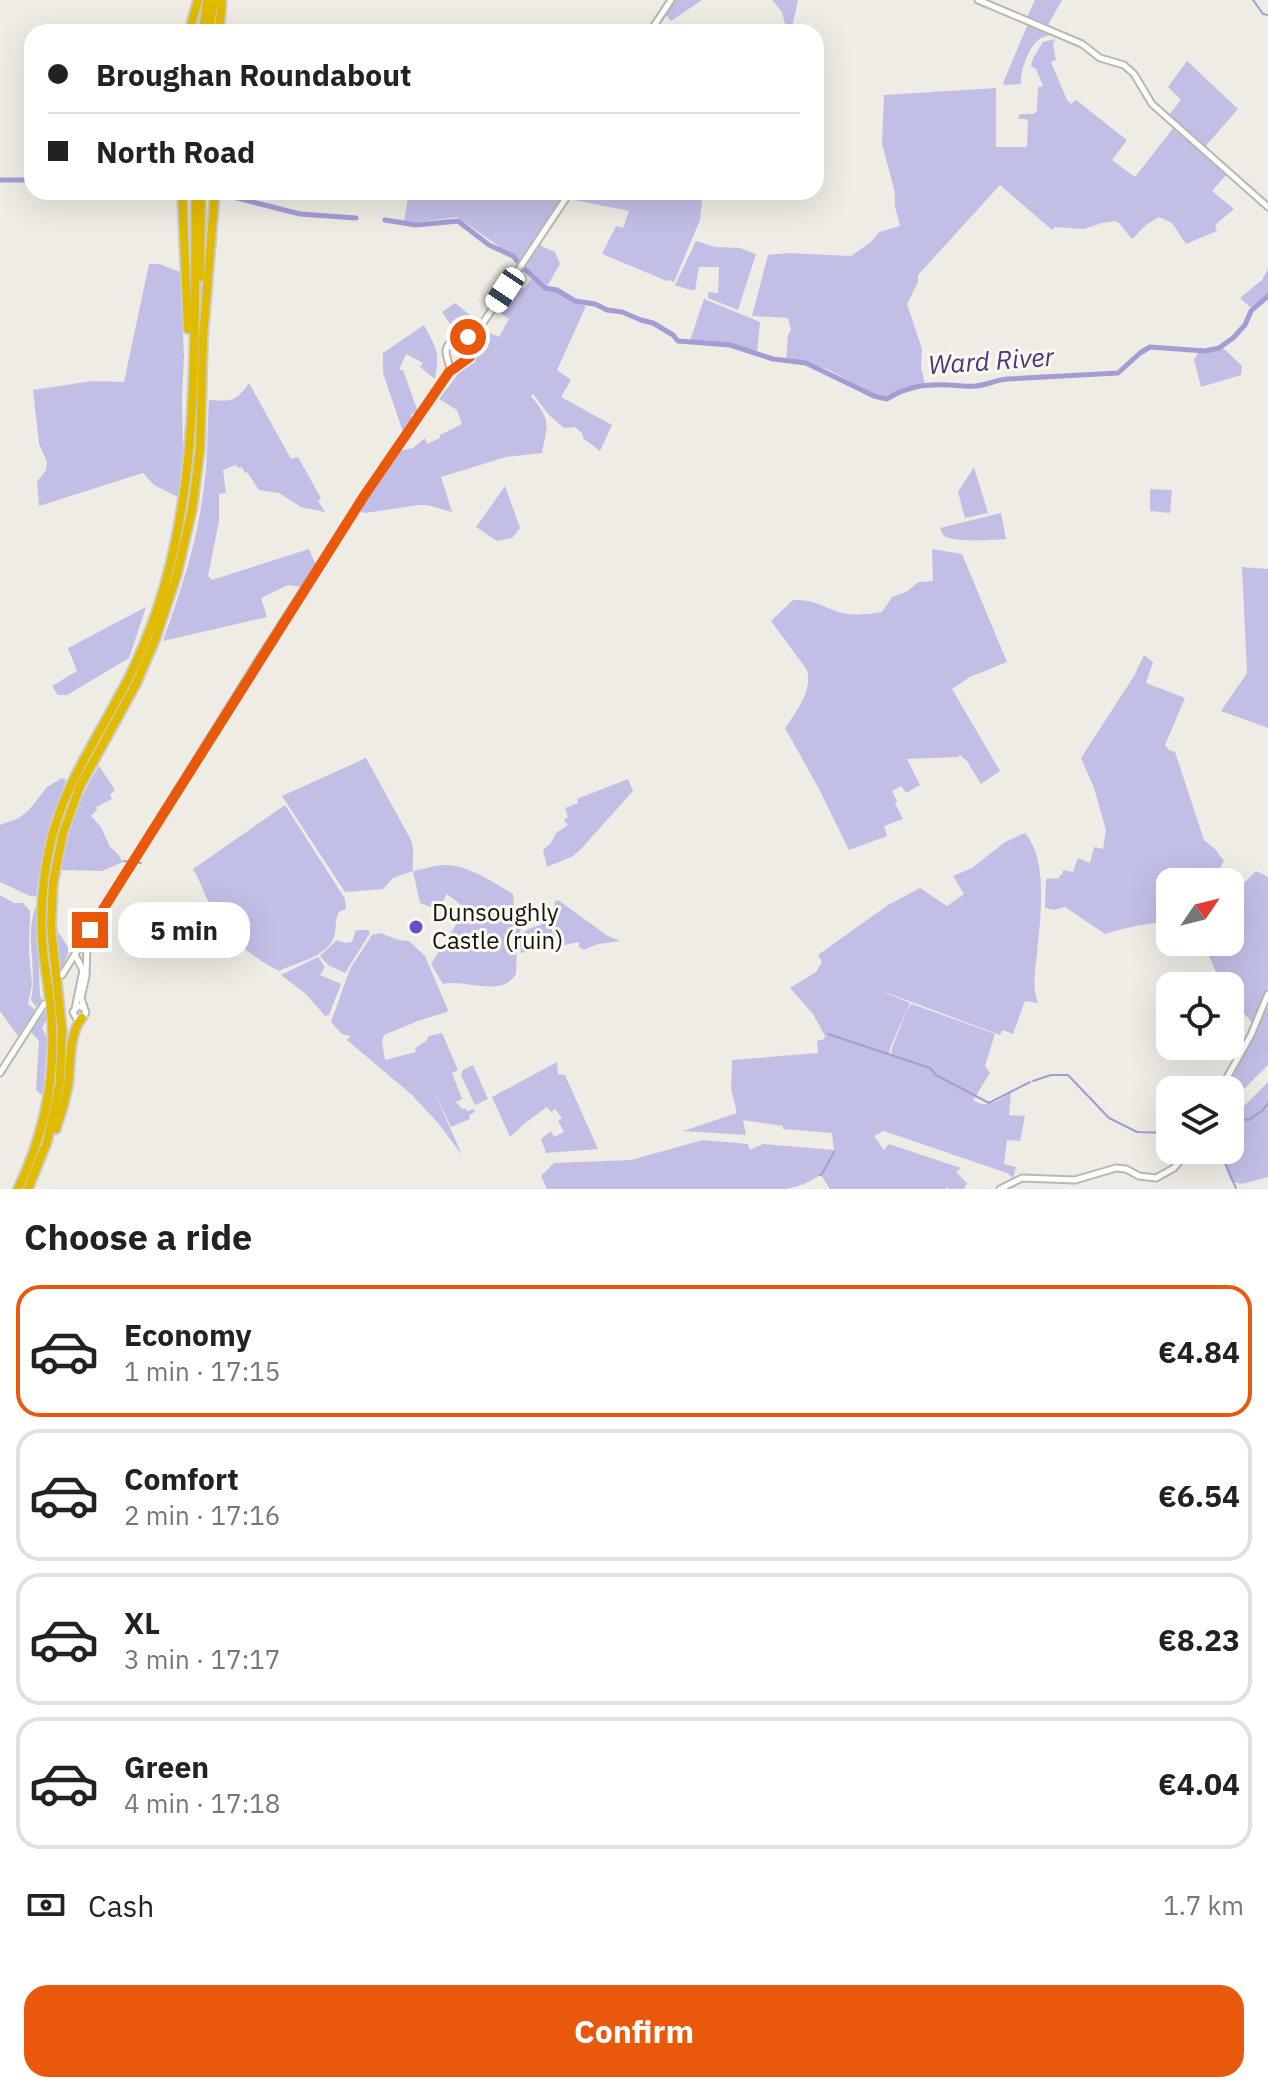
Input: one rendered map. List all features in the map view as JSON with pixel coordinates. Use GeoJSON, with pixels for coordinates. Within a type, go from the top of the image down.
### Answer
{"type":"FeatureCollection","features":[{"type":"Feature","properties":{"kind":"highway"},"geometry":{"type":"LineString","coordinates":[[192,24],[198,0]]}},
{"type":"Feature","properties":{"kind":"highway"},"geometry":{"type":"LineString","coordinates":[[204,24],[207,0]]}},
{"type":"Feature","properties":{"kind":"highway"},"geometry":{"type":"LineString","coordinates":[[210,24],[214,0]]}},
{"type":"Feature","properties":{"kind":"highway"},"geometry":{"type":"LineString","coordinates":[[220,24],[222,0]]}},
{"type":"Feature","properties":{"kind":"highway"},"geometry":{"type":"LineString","coordinates":[[182,200],[190,377],[187,470]]}},
{"type":"Feature","properties":{"kind":"highway"},"geometry":{"type":"LineString","coordinates":[[18,1189],[43,1126],[52,1066],[52,1022],[41,915],[44,875],[53,832],[73,777],[121,694],[151,625],[175,545],[187,470],[192,398],[199,200]]}},
{"type":"Feature","properties":{"kind":"highway"},"geometry":{"type":"LineString","coordinates":[[188,529],[197,439],[199,200]]}},
{"type":"Feature","properties":{"kind":"highway"},"geometry":{"type":"LineString","coordinates":[[30,1189],[47,1142],[60,1082],[61,1015],[51,927],[53,883],[63,833],[80,786],[136,684],[155,640],[188,529],[200,449],[203,338],[213,200]]}},
{"type":"Feature","properties":{"kind":"highway"},"geometry":{"type":"LineString","coordinates":[[30,1189],[61,1116],[74,1033],[82,1018]]}},
{"type":"Feature","properties":{"kind":"main road"},"geometry":{"type":"LineString","coordinates":[[655,24],[671,0]]}},
{"type":"Feature","properties":{"kind":"main road"},"geometry":{"type":"LineString","coordinates":[[978,0],[1082,44],[1100,58],[1124,65],[1134,74],[1152,104],[1268,207]]}},
{"type":"Feature","properties":{"kind":"main road"},"geometry":{"type":"LineString","coordinates":[[62,975],[364,496],[449,372],[470,357],[473,334],[565,200]]}},
{"type":"Feature","properties":{"kind":"main road"},"geometry":{"type":"LineString","coordinates":[[449,372],[447,347],[454,340],[473,334]]}},
{"type":"Feature","properties":{"kind":"main road"},"geometry":{"type":"LineString","coordinates":[[461,339],[471,346]]}},
{"type":"Feature","properties":{"kind":"main road"},"geometry":{"type":"LineString","coordinates":[[449,359],[461,364]]}},
{"type":"Feature","properties":{"kind":"main road"},"geometry":{"type":"LineString","coordinates":[[75,954],[82,967],[74,1016],[78,1019],[86,1013],[81,998],[90,930]]}},
{"type":"Feature","properties":{"kind":"main road"},"geometry":{"type":"LineString","coordinates":[[75,954],[86,965]]}},
{"type":"Feature","properties":{"kind":"main road"},"geometry":{"type":"LineString","coordinates":[[68,965],[78,965],[82,974]]}},
{"type":"Feature","properties":{"kind":"main road"},"geometry":{"type":"LineString","coordinates":[[1228,1076],[1251,1035],[1268,994]]}},
{"type":"Feature","properties":{"kind":"main road"},"geometry":{"type":"LineString","coordinates":[[0,1073],[44,1004]]}},
{"type":"Feature","properties":{"kind":"main road"},"geometry":{"type":"LineString","coordinates":[[75,1009],[78,1006],[83,1008]]}},
{"type":"Feature","properties":{"kind":"main road"},"geometry":{"type":"LineString","coordinates":[[1000,1189],[1022,1178],[1075,1180],[1116,1168],[1156,1178],[1177,1164]]}},
{"type":"Feature","properties":{"kind":"shaded area"},"geometry":{"type":"Polygon","coordinates":[[[675,0],[702,0],[671,21],[665,14],[675,0]]]}},
{"type":"Feature","properties":{"kind":"shaded area"},"geometry":{"type":"Polygon","coordinates":[[[772,0],[798,0],[793,24],[785,24],[782,12],[772,0]]]}},
{"type":"Feature","properties":{"kind":"shaded area"},"geometry":{"type":"Polygon","coordinates":[[[1035,0],[1062,0],[1047,27],[1027,17],[1035,0]]]}},
{"type":"Feature","properties":{"kind":"shaded area"},"geometry":{"type":"Polygon","coordinates":[[[1028,24],[1054,34],[1041,38],[1029,52],[1021,84],[1005,85],[1003,83],[1028,24]]]}},
{"type":"Feature","properties":{"kind":"shaded area"},"geometry":{"type":"Polygon","coordinates":[[[1055,39],[1056,60],[1051,62],[1067,100],[1071,104],[1076,100],[1127,140],[1112,160],[1135,177],[1174,127],[1227,174],[1212,191],[1234,209],[1215,225],[1217,231],[1186,244],[1172,223],[1159,217],[1132,239],[1115,221],[1084,229],[1055,227],[1052,230],[1000,185],[918,275],[918,282],[907,304],[922,349],[921,368],[925,384],[905,387],[885,398],[829,370],[806,362],[786,360],[791,330],[788,318],[752,316],[768,255],[851,256],[879,232],[900,226],[882,144],[884,95],[996,88],[996,147],[1027,147],[1028,122],[1018,119],[1020,114],[1037,111],[1038,87],[1043,86],[1036,69],[1031,66],[1033,58],[1043,42],[1055,39]]]}},
{"type":"Feature","properties":{"kind":"shaded area"},"geometry":{"type":"Polygon","coordinates":[[[1187,61],[1238,109],[1204,148],[1168,116],[1181,100],[1168,87],[1187,61]]]}},
{"type":"Feature","properties":{"kind":"shaded area"},"geometry":{"type":"Polygon","coordinates":[[[408,200],[561,200],[520,261],[457,217],[413,223],[404,221],[408,200]]]}},
{"type":"Feature","properties":{"kind":"shaded area"},"geometry":{"type":"Polygon","coordinates":[[[574,200],[702,200],[700,220],[674,282],[602,254],[616,226],[623,228],[629,211],[574,200]]]}},
{"type":"Feature","properties":{"kind":"shaded area"},"geometry":{"type":"Polygon","coordinates":[[[696,241],[715,247],[740,248],[756,254],[738,310],[708,298],[708,292],[718,293],[719,267],[699,267],[695,290],[675,285],[696,241]]]}},
{"type":"Feature","properties":{"kind":"shaded area"},"geometry":{"type":"Polygon","coordinates":[[[539,245],[555,252],[560,264],[546,288],[540,285],[526,265],[539,245]]]}},
{"type":"Feature","properties":{"kind":"shaded area"},"geometry":{"type":"Polygon","coordinates":[[[149,264],[159,264],[180,272],[184,356],[183,449],[178,497],[154,485],[143,473],[39,506],[37,482],[46,470],[47,462],[39,444],[33,390],[92,381],[124,382],[149,264]]]}},
{"type":"Feature","properties":{"kind":"shaded area"},"geometry":{"type":"Polygon","coordinates":[[[1268,269],[1268,293],[1251,308],[1240,298],[1262,280],[1268,269]]]}},
{"type":"Feature","properties":{"kind":"shaded area"},"geometry":{"type":"Polygon","coordinates":[[[533,277],[543,287],[586,306],[557,370],[571,380],[561,397],[612,425],[600,451],[575,427],[564,428],[533,394],[531,396],[546,423],[542,453],[506,457],[441,477],[452,512],[427,505],[365,513],[358,511],[400,451],[413,448],[425,438],[427,444],[462,424],[457,410],[439,399],[459,373],[475,362],[478,351],[476,342],[485,331],[499,337],[509,319],[496,310],[515,282],[524,289],[533,277]]]}},
{"type":"Feature","properties":{"kind":"shaded area"},"geometry":{"type":"Polygon","coordinates":[[[704,299],[760,322],[757,353],[739,346],[690,341],[704,299]]]}},
{"type":"Feature","properties":{"kind":"shaded area"},"geometry":{"type":"Polygon","coordinates":[[[455,303],[475,319],[457,334],[442,312],[455,303]]]}},
{"type":"Feature","properties":{"kind":"shaded area"},"geometry":{"type":"Polygon","coordinates":[[[424,325],[436,351],[435,379],[420,367],[423,363],[406,354],[399,370],[403,370],[418,412],[411,414],[412,420],[403,432],[383,373],[383,353],[424,325]]]}},
{"type":"Feature","properties":{"kind":"shaded area"},"geometry":{"type":"Polygon","coordinates":[[[1223,348],[1242,366],[1241,375],[1201,387],[1194,360],[1198,353],[1223,348]]]}},
{"type":"Feature","properties":{"kind":"shaded area"},"geometry":{"type":"Polygon","coordinates":[[[249,383],[291,459],[298,457],[321,498],[318,501],[325,512],[301,507],[279,493],[259,490],[242,467],[235,465],[223,470],[226,493],[219,494],[219,521],[208,576],[212,580],[309,549],[316,565],[303,587],[288,585],[261,598],[267,617],[163,641],[198,526],[205,475],[209,400],[232,399],[249,383]]]}},
{"type":"Feature","properties":{"kind":"shaded area"},"geometry":{"type":"Polygon","coordinates":[[[974,467],[988,513],[965,518],[958,492],[974,467]]]}},
{"type":"Feature","properties":{"kind":"shaded area"},"geometry":{"type":"Polygon","coordinates":[[[505,486],[520,528],[512,538],[497,541],[476,527],[505,486]]]}},
{"type":"Feature","properties":{"kind":"shaded area"},"geometry":{"type":"Polygon","coordinates":[[[1150,489],[1172,490],[1170,513],[1150,511],[1150,489]]]}},
{"type":"Feature","properties":{"kind":"shaded area"},"geometry":{"type":"Polygon","coordinates":[[[1001,513],[1006,539],[947,538],[940,528],[1001,513]]]}},
{"type":"Feature","properties":{"kind":"shaded area"},"geometry":{"type":"Polygon","coordinates":[[[932,549],[962,554],[1007,662],[970,677],[952,689],[1000,771],[981,784],[960,755],[907,759],[920,785],[906,793],[901,786],[892,791],[903,819],[884,826],[887,836],[849,850],[785,728],[802,700],[808,677],[807,670],[771,621],[793,600],[813,602],[848,614],[882,612],[892,597],[906,592],[919,582],[933,581],[932,549]]]}},
{"type":"Feature","properties":{"kind":"shaded area"},"geometry":{"type":"Polygon","coordinates":[[[1242,567],[1268,569],[1268,728],[1221,711],[1247,673],[1242,567]]]}},
{"type":"Feature","properties":{"kind":"shaded area"},"geometry":{"type":"Polygon","coordinates":[[[146,607],[129,658],[67,695],[58,695],[52,686],[77,671],[68,648],[146,607]]]}},
{"type":"Feature","properties":{"kind":"shaded area"},"geometry":{"type":"Polygon","coordinates":[[[1144,655],[1153,662],[1146,683],[1185,698],[1165,745],[1175,752],[1204,840],[1224,861],[1220,868],[1156,868],[1156,924],[1105,934],[1065,907],[1054,910],[1045,908],[1046,879],[1059,878],[1063,870],[1073,872],[1078,858],[1090,863],[1094,847],[1103,849],[1106,830],[1094,788],[1081,758],[1134,676],[1144,655]]]}},
{"type":"Feature","properties":{"kind":"shaded area"},"geometry":{"type":"Polygon","coordinates":[[[366,758],[411,840],[413,871],[393,878],[383,889],[345,892],[282,796],[366,758]]]}},
{"type":"Feature","properties":{"kind":"shaded area"},"geometry":{"type":"Polygon","coordinates":[[[99,766],[115,790],[110,795],[112,799],[96,807],[91,816],[123,862],[102,871],[61,870],[75,816],[99,766]]]}},
{"type":"Feature","properties":{"kind":"shaded area"},"geometry":{"type":"Polygon","coordinates":[[[62,778],[66,780],[47,838],[36,897],[32,897],[0,882],[0,825],[19,818],[47,787],[62,778]]]}},
{"type":"Feature","properties":{"kind":"shaded area"},"geometry":{"type":"Polygon","coordinates":[[[628,779],[633,791],[581,849],[573,856],[547,867],[543,850],[556,833],[568,825],[564,820],[568,817],[565,808],[578,803],[577,799],[628,779]]]}},
{"type":"Feature","properties":{"kind":"shaded area"},"geometry":{"type":"Polygon","coordinates":[[[285,805],[345,899],[346,909],[339,912],[334,937],[325,950],[279,971],[248,951],[231,934],[216,915],[193,869],[285,805]]]}},
{"type":"Feature","properties":{"kind":"shaded area"},"geometry":{"type":"Polygon","coordinates":[[[1025,833],[1033,845],[1040,874],[1041,908],[1034,979],[1038,1003],[1025,1001],[1013,1034],[1003,1030],[1000,1035],[877,989],[910,1003],[889,1056],[912,1004],[995,1034],[985,1066],[990,1073],[973,1100],[992,1103],[1011,1092],[1009,1115],[1025,1116],[1020,1141],[1007,1140],[1004,1164],[1016,1167],[1013,1178],[1007,1173],[884,1131],[874,1136],[884,1150],[889,1144],[961,1168],[956,1172],[967,1183],[964,1189],[948,1189],[947,1186],[946,1189],[830,1189],[821,1175],[788,1189],[547,1189],[541,1176],[554,1163],[631,1160],[703,1140],[748,1144],[750,1150],[763,1144],[834,1150],[832,1133],[783,1129],[783,1126],[743,1120],[746,1135],[683,1131],[737,1113],[731,1089],[732,1060],[818,1053],[817,1041],[825,1036],[813,1014],[790,988],[816,972],[822,962],[818,955],[888,905],[920,888],[947,906],[964,894],[953,876],[972,868],[1005,842],[1025,833]]]}},
{"type":"Feature","properties":{"kind":"shaded area"},"geometry":{"type":"Polygon","coordinates":[[[446,865],[464,868],[513,894],[521,929],[517,939],[516,974],[510,981],[492,986],[443,984],[431,964],[466,909],[447,894],[438,910],[420,903],[413,871],[446,865]]]}},
{"type":"Feature","properties":{"kind":"shaded area"},"geometry":{"type":"Polygon","coordinates":[[[1256,871],[1268,877],[1268,986],[1253,1023],[1244,1014],[1244,972],[1216,972],[1209,956],[1244,956],[1244,883],[1256,871]]]}},
{"type":"Feature","properties":{"kind":"shaded area"},"geometry":{"type":"Polygon","coordinates":[[[0,895],[14,903],[23,903],[30,911],[32,984],[28,1004],[35,1010],[18,1036],[0,1011],[0,895]]]}},
{"type":"Feature","properties":{"kind":"shaded area"},"geometry":{"type":"Polygon","coordinates":[[[558,900],[608,936],[620,941],[598,944],[584,950],[579,947],[579,942],[550,948],[548,943],[545,944],[546,948],[521,953],[519,937],[525,931],[545,923],[558,900]]]}},
{"type":"Feature","properties":{"kind":"shaded area"},"geometry":{"type":"Polygon","coordinates":[[[36,906],[42,999],[36,1007],[31,1000],[31,929],[36,906]]]}},
{"type":"Feature","properties":{"kind":"shaded area"},"geometry":{"type":"Polygon","coordinates":[[[56,917],[58,932],[70,950],[60,971],[56,917]]]}},
{"type":"Feature","properties":{"kind":"shaded area"},"geometry":{"type":"Polygon","coordinates":[[[356,930],[368,930],[370,933],[345,973],[328,965],[320,956],[337,940],[352,942],[356,930]]]}},
{"type":"Feature","properties":{"kind":"shaded area"},"geometry":{"type":"Polygon","coordinates":[[[380,933],[409,941],[425,956],[448,1010],[384,1035],[385,1060],[416,1052],[415,1048],[429,1036],[442,1033],[458,1070],[452,1073],[462,1099],[456,1102],[462,1109],[474,1109],[475,1112],[469,1115],[470,1119],[451,1127],[433,1089],[462,1155],[412,1095],[347,1040],[351,1036],[342,1034],[331,1022],[350,969],[372,935],[380,933]]]}},
{"type":"Feature","properties":{"kind":"shaded area"},"geometry":{"type":"Polygon","coordinates":[[[318,957],[325,967],[320,975],[341,984],[329,1015],[325,1016],[306,994],[281,975],[318,957]]]}},
{"type":"Feature","properties":{"kind":"shaded area"},"geometry":{"type":"Polygon","coordinates":[[[1268,1007],[1268,1065],[1244,1089],[1244,1076],[1231,1076],[1239,1060],[1244,1060],[1244,1051],[1268,1007]]]}},
{"type":"Feature","properties":{"kind":"shaded area"},"geometry":{"type":"Polygon","coordinates":[[[47,1008],[47,1019],[42,1027],[47,1039],[43,1096],[36,1090],[39,1041],[31,1032],[47,1008]]]}},
{"type":"Feature","properties":{"kind":"shaded area"},"geometry":{"type":"Polygon","coordinates":[[[557,1062],[558,1074],[565,1075],[598,1149],[546,1153],[541,1139],[551,1131],[554,1137],[564,1132],[558,1121],[562,1118],[555,1109],[551,1112],[547,1107],[510,1137],[492,1097],[557,1062]]]}},
{"type":"Feature","properties":{"kind":"shaded area"},"geometry":{"type":"Polygon","coordinates":[[[473,1065],[488,1099],[475,1105],[461,1075],[463,1070],[473,1065]]]}},
{"type":"Feature","properties":{"kind":"shaded area"},"geometry":{"type":"Polygon","coordinates":[[[1268,1082],[1268,1177],[1242,1184],[1231,1181],[1224,1164],[1244,1164],[1244,1106],[1268,1082]]]}},
{"type":"Feature","properties":{"kind":"waterway"},"geometry":{"type":"LineString","coordinates":[[1253,0],[1263,14],[1268,15]]}},
{"type":"Feature","properties":{"kind":"waterway","name":"Ward River"},"geometry":{"type":"LineString","coordinates":[[0,180],[24,180]]}},
{"type":"Feature","properties":{"kind":"waterway","name":"Ward River"},"geometry":{"type":"LineString","coordinates":[[245,200],[300,214],[356,218]]}},
{"type":"Feature","properties":{"kind":"waterway","name":"Ward River"},"geometry":{"type":"LineString","coordinates":[[385,220],[416,225],[458,221],[489,245],[517,261]]}},
{"type":"Feature","properties":{"kind":"waterway","name":"Ward River"},"geometry":{"type":"LineString","coordinates":[[524,268],[545,288],[557,290],[575,301],[595,304],[653,323],[678,341],[730,345],[773,359],[806,363],[874,396],[887,399],[902,391],[925,386],[973,386],[1007,379],[1118,373],[1150,347],[1205,351],[1219,348],[1233,338],[1245,325],[1251,311],[1268,296]]}},
{"type":"Feature","properties":{"kind":"waterway"},"geometry":{"type":"LineString","coordinates":[[124,861],[141,863]]}},
{"type":"Feature","properties":{"kind":"waterway"},"geometry":{"type":"LineString","coordinates":[[828,1034],[930,1068],[936,1075],[989,1103],[1030,1082]]}},
{"type":"Feature","properties":{"kind":"waterway"},"geometry":{"type":"LineString","coordinates":[[1033,1081],[1051,1075],[1068,1075],[1109,1118],[1137,1132],[1156,1133]]}},
{"type":"Feature","properties":{"kind":"waterway"},"geometry":{"type":"LineString","coordinates":[[1244,1119],[1249,1120],[1268,1103]]}},
{"type":"Feature","properties":{"kind":"waterway"},"geometry":{"type":"LineString","coordinates":[[820,1175],[834,1152]]}},
{"type":"Feature","properties":{"kind":"waterway"},"geometry":{"type":"LineString","coordinates":[[1225,1164],[1236,1188]]}},
{"type":"Feature","properties":{"kind":"place","name":"Dunsoughly Castle (ruin)"},"geometry":{"type":"Point","coordinates":[416,927]}},
{"type":"Feature","properties":{"kind":"route"},"geometry":{"type":"LineString","coordinates":[[90,930],[364,496],[449,372],[470,357],[473,334],[468,337]]}}]}
